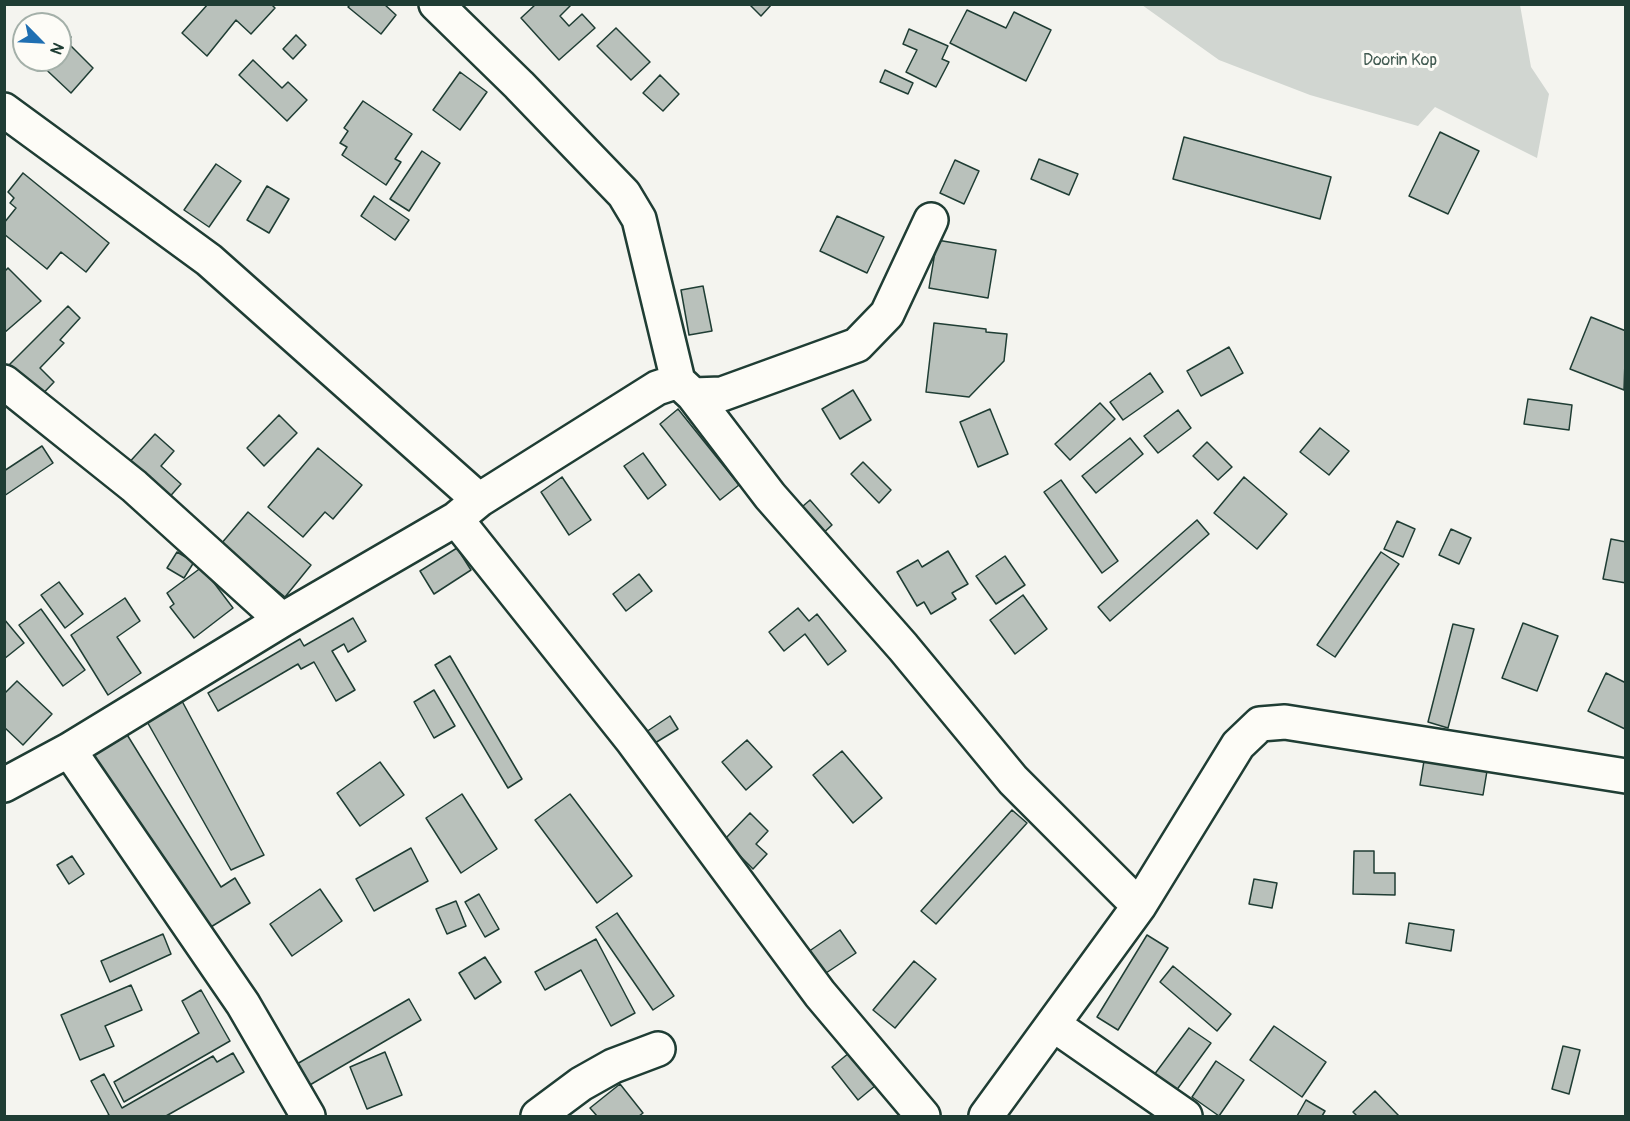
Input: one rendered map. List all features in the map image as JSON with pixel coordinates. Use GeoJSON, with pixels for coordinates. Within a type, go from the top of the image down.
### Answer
{"type":"FeatureCollection","features":[{"type":"Feature","properties":{"kind":"street"},"geometry":{"type":"LineString","coordinates":[[437,5],[519,85],[624,194],[639,219],[686,388],[770,496],[903,647],[1013,780],[1139,906]]}},
{"type":"Feature","properties":{"kind":"street"},"geometry":{"type":"LineString","coordinates":[[4,110],[209,260],[468,509],[632,740],[820,994],[922,1116]]}},
{"type":"Feature","properties":{"kind":"street"},"geometry":{"type":"LineString","coordinates":[[9,774],[69,750],[468,509],[657,388],[686,388],[722,394],[857,345],[887,314],[930,220]]}},
{"type":"Feature","properties":{"kind":"street"},"geometry":{"type":"LineString","coordinates":[[4,382],[134,486],[282,620]]}},
{"type":"Feature","properties":{"kind":"street"},"geometry":{"type":"LineString","coordinates":[[987,1116],[1139,906],[1238,745],[1260,724],[1285,722],[1626,776]]}},
{"type":"Feature","properties":{"kind":"street"},"geometry":{"type":"LineString","coordinates":[[69,750],[243,1004],[308,1116]]}},
{"type":"Feature","properties":{"kind":"street"},"geometry":{"type":"LineString","coordinates":[[1054,1025],[1185,1116]]}},
{"type":"Feature","properties":{"kind":"street"},"geometry":{"type":"LineString","coordinates":[[538,1116],[589,1079],[613,1066],[658,1049]]}},
{"type":"Feature","properties":{"kind":"green space","name":"Doorin Kop"},"geometry":{"type":"Polygon","coordinates":[[[1142,5],[1520,5],[1531,67],[1549,94],[1537,158],[1435,107],[1418,126],[1310,95],[1219,60],[1142,5]]]}},
{"type":"Feature","properties":{"kind":"building"},"geometry":{"type":"Polygon","coordinates":[[[208,4],[271,4],[275,8],[251,34],[236,20],[207,56],[182,33],[208,4]]]}},
{"type":"Feature","properties":{"kind":"building"},"geometry":{"type":"Polygon","coordinates":[[[351,4],[384,4],[396,15],[381,34],[348,7],[351,4]]]}},
{"type":"Feature","properties":{"kind":"building"},"geometry":{"type":"Polygon","coordinates":[[[536,4],[572,4],[560,16],[569,26],[582,14],[595,28],[559,60],[521,18],[536,4]]]}},
{"type":"Feature","properties":{"kind":"building"},"geometry":{"type":"Polygon","coordinates":[[[749,4],[772,4],[761,16],[749,4]]]}},
{"type":"Feature","properties":{"kind":"building"},"geometry":{"type":"Polygon","coordinates":[[[967,10],[1006,28],[1014,12],[1051,30],[1026,81],[950,43],[967,10]]]}},
{"type":"Feature","properties":{"kind":"building"},"geometry":{"type":"Polygon","coordinates":[[[616,28],[650,62],[631,80],[597,46],[616,28]]]}},
{"type":"Feature","properties":{"kind":"building"},"geometry":{"type":"Polygon","coordinates":[[[909,29],[948,46],[942,59],[949,62],[936,87],[906,72],[917,50],[903,44],[909,29]]]}},
{"type":"Feature","properties":{"kind":"building"},"geometry":{"type":"Polygon","coordinates":[[[296,35],[306,45],[293,59],[283,49],[296,35]]]}},
{"type":"Feature","properties":{"kind":"building"},"geometry":{"type":"Polygon","coordinates":[[[72,47],[93,68],[71,93],[49,72],[72,72],[72,47]]]}},
{"type":"Feature","properties":{"kind":"building"},"geometry":{"type":"Polygon","coordinates":[[[253,60],[282,88],[288,82],[307,100],[287,121],[239,75],[253,60]]]}},
{"type":"Feature","properties":{"kind":"building"},"geometry":{"type":"Polygon","coordinates":[[[885,70],[913,83],[908,94],[880,82],[885,70]]]}},
{"type":"Feature","properties":{"kind":"building"},"geometry":{"type":"Polygon","coordinates":[[[460,72],[487,92],[460,130],[433,110],[460,72]]]}},
{"type":"Feature","properties":{"kind":"building"},"geometry":{"type":"Polygon","coordinates":[[[660,75],[679,94],[663,111],[643,93],[660,75]]]}},
{"type":"Feature","properties":{"kind":"building"},"geometry":{"type":"Polygon","coordinates":[[[363,101],[412,134],[395,159],[401,162],[386,185],[342,155],[347,147],[340,143],[348,131],[344,128],[363,101]]]}},
{"type":"Feature","properties":{"kind":"building"},"geometry":{"type":"Polygon","coordinates":[[[1440,132],[1479,151],[1448,214],[1409,196],[1440,132]]]}},
{"type":"Feature","properties":{"kind":"building"},"geometry":{"type":"Polygon","coordinates":[[[1184,137],[1331,177],[1320,219],[1173,179],[1184,137]]]}},
{"type":"Feature","properties":{"kind":"building"},"geometry":{"type":"Polygon","coordinates":[[[422,151],[440,163],[409,211],[390,199],[422,151]]]}},
{"type":"Feature","properties":{"kind":"building"},"geometry":{"type":"Polygon","coordinates":[[[1039,159],[1078,174],[1069,195],[1031,179],[1039,159]]]}},
{"type":"Feature","properties":{"kind":"building"},"geometry":{"type":"Polygon","coordinates":[[[955,160],[979,171],[964,204],[940,193],[955,160]]]}},
{"type":"Feature","properties":{"kind":"building"},"geometry":{"type":"Polygon","coordinates":[[[216,164],[241,181],[209,227],[184,210],[216,164]]]}},
{"type":"Feature","properties":{"kind":"building"},"geometry":{"type":"Polygon","coordinates":[[[23,173],[109,243],[86,272],[61,252],[47,269],[4,234],[4,223],[16,208],[10,203],[14,198],[8,192],[23,173]]]}},
{"type":"Feature","properties":{"kind":"building"},"geometry":{"type":"Polygon","coordinates":[[[267,186],[289,199],[269,233],[247,220],[267,186]]]}},
{"type":"Feature","properties":{"kind":"building"},"geometry":{"type":"Polygon","coordinates":[[[374,196],[409,220],[395,240],[361,216],[374,196]]]}},
{"type":"Feature","properties":{"kind":"building"},"geometry":{"type":"Polygon","coordinates":[[[837,216],[884,237],[867,273],[820,251],[837,216]]]}},
{"type":"Feature","properties":{"kind":"building"},"geometry":{"type":"Polygon","coordinates":[[[937,240],[996,250],[988,298],[929,288],[937,240]]]}},
{"type":"Feature","properties":{"kind":"building"},"geometry":{"type":"Polygon","coordinates":[[[8,268],[41,301],[4,333],[4,272],[8,268]]]}},
{"type":"Feature","properties":{"kind":"building"},"geometry":{"type":"Polygon","coordinates":[[[703,286],[712,331],[689,335],[681,290],[703,286]]]}},
{"type":"Feature","properties":{"kind":"building"},"geometry":{"type":"Polygon","coordinates":[[[68,306],[80,318],[60,340],[64,343],[40,368],[54,382],[35,402],[4,370],[68,306]]]}},
{"type":"Feature","properties":{"kind":"building"},"geometry":{"type":"Polygon","coordinates":[[[1591,317],[1626,331],[1624,390],[1570,369],[1591,317]]]}},
{"type":"Feature","properties":{"kind":"building"},"geometry":{"type":"Polygon","coordinates":[[[934,323],[986,329],[986,332],[1007,334],[1004,361],[969,397],[926,392],[934,323]]]}},
{"type":"Feature","properties":{"kind":"building"},"geometry":{"type":"Polygon","coordinates":[[[1229,347],[1243,373],[1201,396],[1187,371],[1229,347]]]}},
{"type":"Feature","properties":{"kind":"building"},"geometry":{"type":"Polygon","coordinates":[[[1150,373],[1163,392],[1123,420],[1110,402],[1150,373]]]}},
{"type":"Feature","properties":{"kind":"building"},"geometry":{"type":"Polygon","coordinates":[[[853,390],[871,420],[840,439],[822,409],[853,390]]]}},
{"type":"Feature","properties":{"kind":"building"},"geometry":{"type":"Polygon","coordinates":[[[1528,399],[1572,405],[1569,430],[1524,424],[1528,399]]]}},
{"type":"Feature","properties":{"kind":"building"},"geometry":{"type":"Polygon","coordinates":[[[1100,403],[1115,419],[1070,460],[1055,444],[1100,403]]]}},
{"type":"Feature","properties":{"kind":"building"},"geometry":{"type":"Polygon","coordinates":[[[678,409],[739,485],[720,500],[660,424],[678,409]]]}},
{"type":"Feature","properties":{"kind":"building"},"geometry":{"type":"Polygon","coordinates":[[[990,409],[1008,454],[978,467],[960,422],[990,409]]]}},
{"type":"Feature","properties":{"kind":"building"},"geometry":{"type":"Polygon","coordinates":[[[1178,410],[1191,428],[1158,453],[1144,436],[1178,410]]]}},
{"type":"Feature","properties":{"kind":"building"},"geometry":{"type":"Polygon","coordinates":[[[279,415],[297,433],[264,466],[247,448],[279,415]]]}},
{"type":"Feature","properties":{"kind":"building"},"geometry":{"type":"Polygon","coordinates":[[[1320,428],[1349,451],[1329,475],[1300,452],[1320,428]]]}},
{"type":"Feature","properties":{"kind":"building"},"geometry":{"type":"Polygon","coordinates":[[[155,434],[174,451],[161,466],[181,484],[166,501],[126,466],[155,434]]]}},
{"type":"Feature","properties":{"kind":"building"},"geometry":{"type":"Polygon","coordinates":[[[1130,438],[1143,454],[1096,493],[1082,476],[1130,438]]]}},
{"type":"Feature","properties":{"kind":"building"},"geometry":{"type":"Polygon","coordinates":[[[1207,442],[1232,467],[1218,480],[1193,456],[1207,442]]]}},
{"type":"Feature","properties":{"kind":"building"},"geometry":{"type":"Polygon","coordinates":[[[42,446],[53,463],[4,496],[4,471],[42,446]]]}},
{"type":"Feature","properties":{"kind":"building"},"geometry":{"type":"Polygon","coordinates":[[[318,448],[362,485],[333,519],[325,512],[303,537],[268,507],[318,448]]]}},
{"type":"Feature","properties":{"kind":"building"},"geometry":{"type":"Polygon","coordinates":[[[643,453],[666,485],[648,499],[624,466],[643,453]]]}},
{"type":"Feature","properties":{"kind":"building"},"geometry":{"type":"Polygon","coordinates":[[[863,462],[891,490],[879,503],[851,474],[863,462]]]}},
{"type":"Feature","properties":{"kind":"building"},"geometry":{"type":"Polygon","coordinates":[[[562,477],[591,520],[569,535],[541,492],[562,477]]]}},
{"type":"Feature","properties":{"kind":"building"},"geometry":{"type":"Polygon","coordinates":[[[1244,477],[1287,514],[1257,549],[1214,513],[1244,477]]]}},
{"type":"Feature","properties":{"kind":"building"},"geometry":{"type":"Polygon","coordinates":[[[1061,480],[1118,561],[1102,573],[1044,492],[1061,480]]]}},
{"type":"Feature","properties":{"kind":"building"},"geometry":{"type":"Polygon","coordinates":[[[810,500],[832,525],[819,537],[796,512],[810,500]]]}},
{"type":"Feature","properties":{"kind":"building"},"geometry":{"type":"Polygon","coordinates":[[[248,512],[311,565],[285,597],[221,544],[248,512]]]}},
{"type":"Feature","properties":{"kind":"building"},"geometry":{"type":"Polygon","coordinates":[[[1197,520],[1209,534],[1110,621],[1098,607],[1197,520]]]}},
{"type":"Feature","properties":{"kind":"building"},"geometry":{"type":"Polygon","coordinates":[[[1397,521],[1415,529],[1403,557],[1384,549],[1397,521]]]}},
{"type":"Feature","properties":{"kind":"building"},"geometry":{"type":"Polygon","coordinates":[[[1451,529],[1471,538],[1459,564],[1439,555],[1451,529]]]}},
{"type":"Feature","properties":{"kind":"building"},"geometry":{"type":"Polygon","coordinates":[[[1611,539],[1626,542],[1626,583],[1603,579],[1611,539]]]}},
{"type":"Feature","properties":{"kind":"building"},"geometry":{"type":"Polygon","coordinates":[[[457,548],[471,570],[434,594],[420,571],[457,548]]]}},
{"type":"Feature","properties":{"kind":"building"},"geometry":{"type":"Polygon","coordinates":[[[948,551],[968,584],[952,593],[956,599],[931,614],[924,602],[917,606],[897,572],[918,560],[922,567],[948,551]]]}},
{"type":"Feature","properties":{"kind":"building"},"geometry":{"type":"Polygon","coordinates":[[[177,552],[194,562],[184,578],[167,568],[177,552]]]}},
{"type":"Feature","properties":{"kind":"building"},"geometry":{"type":"Polygon","coordinates":[[[1381,552],[1399,564],[1335,657],[1317,645],[1381,552]]]}},
{"type":"Feature","properties":{"kind":"building"},"geometry":{"type":"Polygon","coordinates":[[[1005,556],[1025,585],[996,604],[976,576],[1005,556]]]}},
{"type":"Feature","properties":{"kind":"building"},"geometry":{"type":"Polygon","coordinates":[[[202,567],[233,608],[194,638],[170,607],[174,604],[167,593],[202,567]]]}},
{"type":"Feature","properties":{"kind":"building"},"geometry":{"type":"Polygon","coordinates":[[[639,574],[652,591],[626,611],[613,594],[639,574]]]}},
{"type":"Feature","properties":{"kind":"building"},"geometry":{"type":"Polygon","coordinates":[[[59,582],[83,614],[65,628],[41,595],[59,582]]]}},
{"type":"Feature","properties":{"kind":"building"},"geometry":{"type":"Polygon","coordinates":[[[1023,595],[1047,629],[1015,654],[990,620],[1023,595]]]}},
{"type":"Feature","properties":{"kind":"building"},"geometry":{"type":"Polygon","coordinates":[[[125,598],[140,621],[117,637],[141,673],[108,695],[71,635],[125,598]]]}},
{"type":"Feature","properties":{"kind":"building"},"geometry":{"type":"Polygon","coordinates":[[[798,608],[809,621],[817,614],[846,651],[828,665],[805,634],[784,651],[769,632],[798,608]]]}},
{"type":"Feature","properties":{"kind":"building"},"geometry":{"type":"Polygon","coordinates":[[[41,609],[85,670],[63,686],[19,625],[41,609]]]}},
{"type":"Feature","properties":{"kind":"building"},"geometry":{"type":"Polygon","coordinates":[[[353,618],[366,641],[348,652],[344,644],[332,651],[355,690],[336,701],[314,662],[301,669],[298,664],[218,711],[208,693],[300,639],[304,646],[353,618]]]}},
{"type":"Feature","properties":{"kind":"building"},"geometry":{"type":"Polygon","coordinates":[[[4,619],[24,643],[4,659],[4,619]]]}},
{"type":"Feature","properties":{"kind":"building"},"geometry":{"type":"Polygon","coordinates":[[[1523,623],[1558,636],[1537,691],[1502,678],[1523,623]]]}},
{"type":"Feature","properties":{"kind":"building"},"geometry":{"type":"Polygon","coordinates":[[[1453,624],[1474,629],[1448,728],[1428,722],[1453,624]]]}},
{"type":"Feature","properties":{"kind":"building"},"geometry":{"type":"Polygon","coordinates":[[[450,656],[522,779],[508,788],[435,665],[450,656]]]}},
{"type":"Feature","properties":{"kind":"building"},"geometry":{"type":"Polygon","coordinates":[[[1606,673],[1626,683],[1625,729],[1588,711],[1606,673]]]}},
{"type":"Feature","properties":{"kind":"building"},"geometry":{"type":"Polygon","coordinates":[[[17,681],[52,714],[23,745],[4,727],[4,694],[17,681]]]}},
{"type":"Feature","properties":{"kind":"building"},"geometry":{"type":"Polygon","coordinates":[[[434,690],[455,726],[434,738],[414,702],[434,690]]]}},
{"type":"Feature","properties":{"kind":"building"},"geometry":{"type":"Polygon","coordinates":[[[182,701],[264,855],[231,870],[145,718],[182,701]]]}},
{"type":"Feature","properties":{"kind":"building"},"geometry":{"type":"Polygon","coordinates":[[[670,716],[678,729],[650,746],[643,734],[670,716]]]}},
{"type":"Feature","properties":{"kind":"building"},"geometry":{"type":"Polygon","coordinates":[[[126,733],[221,887],[235,878],[250,903],[201,933],[89,756],[126,733]]]}},
{"type":"Feature","properties":{"kind":"building"},"geometry":{"type":"Polygon","coordinates":[[[747,740],[772,767],[746,790],[722,762],[747,740]]]}},
{"type":"Feature","properties":{"kind":"building"},"geometry":{"type":"Polygon","coordinates":[[[842,751],[882,798],[853,823],[813,775],[842,751]]]}},
{"type":"Feature","properties":{"kind":"building"},"geometry":{"type":"Polygon","coordinates":[[[1424,761],[1487,771],[1483,795],[1420,785],[1424,761]]]}},
{"type":"Feature","properties":{"kind":"building"},"geometry":{"type":"Polygon","coordinates":[[[380,762],[404,795],[360,826],[337,793],[380,762]]]}},
{"type":"Feature","properties":{"kind":"building"},"geometry":{"type":"Polygon","coordinates":[[[462,794],[497,849],[461,873],[426,818],[462,794]]]}},
{"type":"Feature","properties":{"kind":"building"},"geometry":{"type":"Polygon","coordinates":[[[570,794],[632,876],[597,903],[535,820],[570,794]]]}},
{"type":"Feature","properties":{"kind":"building"},"geometry":{"type":"Polygon","coordinates":[[[1012,810],[1027,823],[936,924],[921,911],[1012,810]]]}},
{"type":"Feature","properties":{"kind":"building"},"geometry":{"type":"Polygon","coordinates":[[[750,813],[768,831],[756,844],[767,854],[753,869],[724,840],[750,813]]]}},
{"type":"Feature","properties":{"kind":"building"},"geometry":{"type":"Polygon","coordinates":[[[411,848],[428,881],[374,911],[356,879],[411,848]]]}},
{"type":"Feature","properties":{"kind":"building"},"geometry":{"type":"Polygon","coordinates":[[[1354,851],[1374,851],[1374,873],[1395,873],[1395,895],[1353,894],[1354,851]]]}},
{"type":"Feature","properties":{"kind":"building"},"geometry":{"type":"Polygon","coordinates":[[[72,856],[84,874],[69,884],[57,865],[72,856]]]}},
{"type":"Feature","properties":{"kind":"building"},"geometry":{"type":"Polygon","coordinates":[[[1254,879],[1277,883],[1272,908],[1249,904],[1254,879]]]}},
{"type":"Feature","properties":{"kind":"building"},"geometry":{"type":"Polygon","coordinates":[[[320,889],[342,921],[292,956],[270,924],[320,889]]]}},
{"type":"Feature","properties":{"kind":"building"},"geometry":{"type":"Polygon","coordinates":[[[479,894],[499,929],[485,937],[465,902],[479,894]]]}},
{"type":"Feature","properties":{"kind":"building"},"geometry":{"type":"Polygon","coordinates":[[[456,901],[466,926],[447,934],[436,909],[456,901]]]}},
{"type":"Feature","properties":{"kind":"building"},"geometry":{"type":"Polygon","coordinates":[[[617,913],[674,996],[653,1010],[596,927],[617,913]]]}},
{"type":"Feature","properties":{"kind":"building"},"geometry":{"type":"Polygon","coordinates":[[[1409,923],[1454,930],[1451,951],[1406,943],[1409,923]]]}},
{"type":"Feature","properties":{"kind":"building"},"geometry":{"type":"Polygon","coordinates":[[[840,930],[856,953],[820,977],[805,954],[840,930]]]}},
{"type":"Feature","properties":{"kind":"building"},"geometry":{"type":"Polygon","coordinates":[[[163,934],[171,954],[110,982],[101,961],[163,934]]]}},
{"type":"Feature","properties":{"kind":"building"},"geometry":{"type":"Polygon","coordinates":[[[1147,935],[1168,948],[1118,1030],[1097,1017],[1147,935]]]}},
{"type":"Feature","properties":{"kind":"building"},"geometry":{"type":"Polygon","coordinates":[[[596,939],[635,1013],[611,1026],[581,970],[545,990],[535,972],[596,939]]]}},
{"type":"Feature","properties":{"kind":"building"},"geometry":{"type":"Polygon","coordinates":[[[485,957],[501,982],[475,999],[459,973],[485,957]]]}},
{"type":"Feature","properties":{"kind":"building"},"geometry":{"type":"Polygon","coordinates":[[[914,961],[936,979],[895,1028],[873,1010],[914,961]]]}},
{"type":"Feature","properties":{"kind":"building"},"geometry":{"type":"Polygon","coordinates":[[[1173,966],[1231,1014],[1217,1031],[1160,982],[1173,966]]]}},
{"type":"Feature","properties":{"kind":"building"},"geometry":{"type":"Polygon","coordinates":[[[131,985],[142,1010],[105,1026],[114,1046],[80,1060],[61,1015],[131,985]]]}},
{"type":"Feature","properties":{"kind":"building"},"geometry":{"type":"Polygon","coordinates":[[[201,990],[230,1041],[124,1102],[114,1082],[199,1033],[182,1001],[201,990]]]}},
{"type":"Feature","properties":{"kind":"building"},"geometry":{"type":"Polygon","coordinates":[[[409,999],[421,1020],[303,1089],[290,1068],[409,999]]]}},
{"type":"Feature","properties":{"kind":"building"},"geometry":{"type":"Polygon","coordinates":[[[1274,1026],[1326,1062],[1302,1097],[1250,1060],[1274,1026]]]}},
{"type":"Feature","properties":{"kind":"building"},"geometry":{"type":"Polygon","coordinates":[[[1189,1028],[1211,1043],[1173,1095],[1151,1079],[1189,1028]]]}},
{"type":"Feature","properties":{"kind":"building"},"geometry":{"type":"Polygon","coordinates":[[[1563,1046],[1580,1050],[1569,1094],[1552,1089],[1563,1046]]]}},
{"type":"Feature","properties":{"kind":"building"},"geometry":{"type":"Polygon","coordinates":[[[855,1048],[881,1081],[858,1100],[832,1067],[855,1048]]]}},
{"type":"Feature","properties":{"kind":"building"},"geometry":{"type":"Polygon","coordinates":[[[385,1052],[402,1095],[367,1109],[350,1067],[385,1052]]]}},
{"type":"Feature","properties":{"kind":"building"},"geometry":{"type":"Polygon","coordinates":[[[233,1053],[244,1072],[166,1116],[106,1116],[109,1115],[91,1081],[104,1074],[122,1108],[213,1056],[217,1062],[233,1053]]]}},
{"type":"Feature","properties":{"kind":"building"},"geometry":{"type":"Polygon","coordinates":[[[1216,1061],[1244,1080],[1219,1116],[1192,1097],[1216,1061]]]}},
{"type":"Feature","properties":{"kind":"building"},"geometry":{"type":"Polygon","coordinates":[[[620,1084],[643,1113],[639,1116],[597,1116],[590,1108],[620,1084]]]}},
{"type":"Feature","properties":{"kind":"building"},"geometry":{"type":"Polygon","coordinates":[[[1375,1091],[1399,1116],[1357,1116],[1353,1112],[1375,1091]]]}},
{"type":"Feature","properties":{"kind":"building"},"geometry":{"type":"Polygon","coordinates":[[[1306,1100],[1325,1111],[1322,1116],[1297,1116],[1306,1100]]]}}]}
